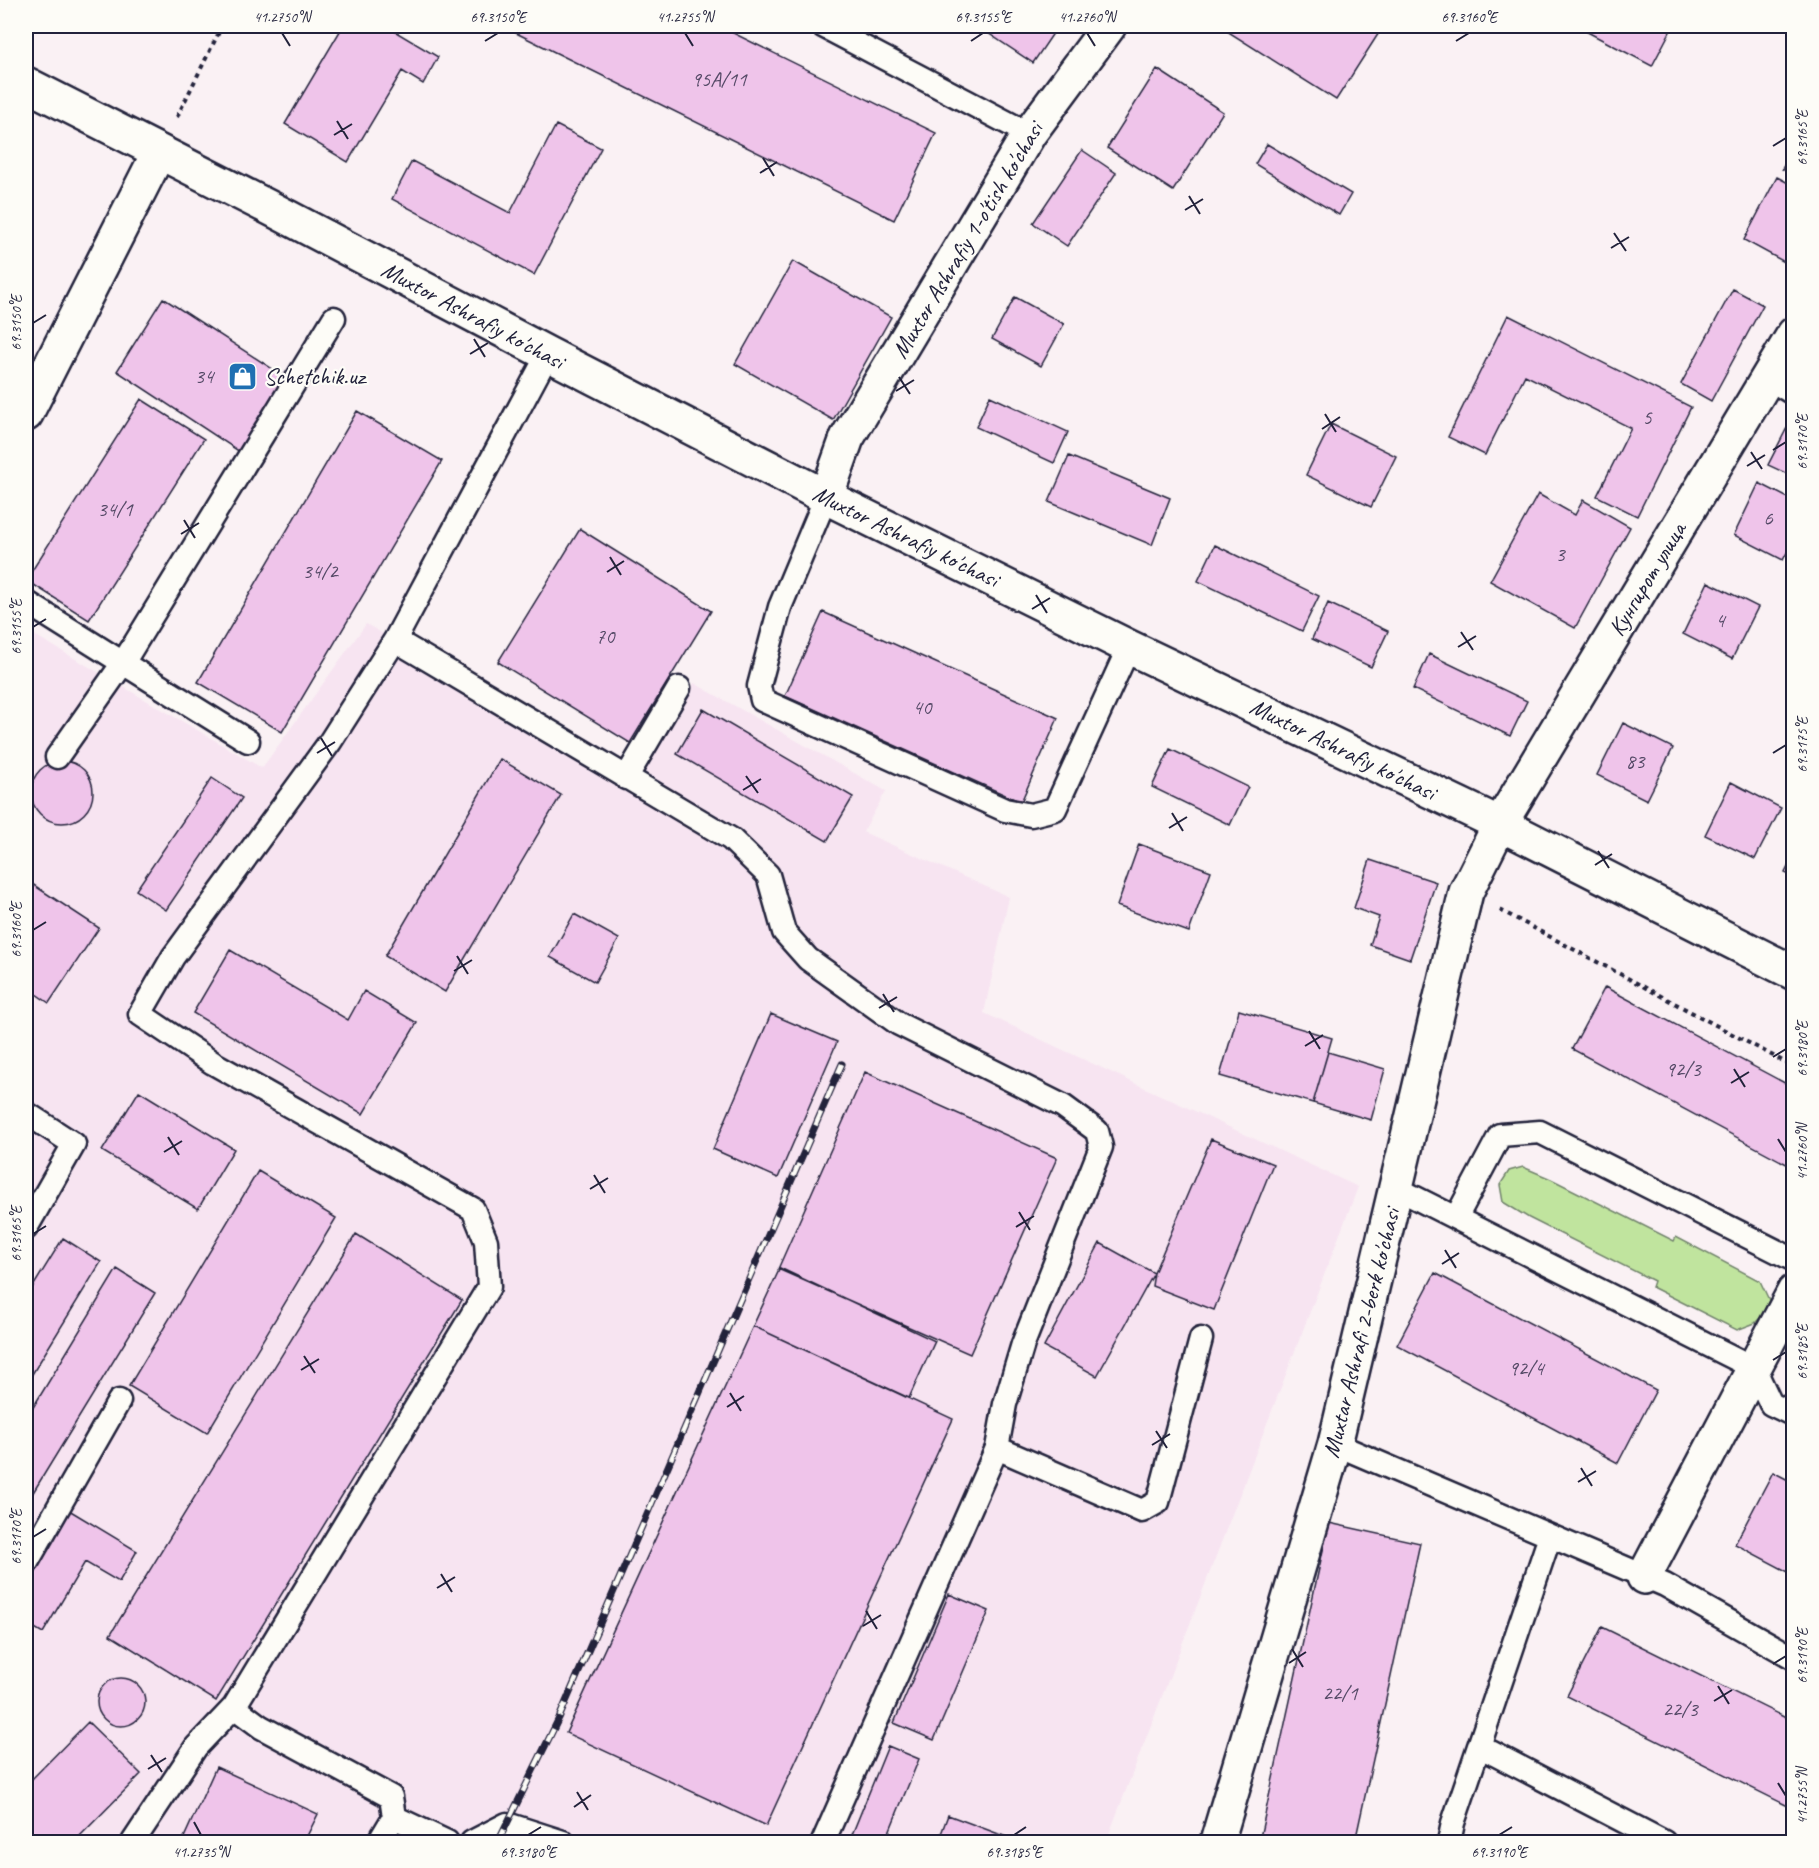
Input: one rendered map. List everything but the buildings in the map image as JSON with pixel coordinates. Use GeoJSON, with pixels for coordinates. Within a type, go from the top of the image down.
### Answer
{"type":"FeatureCollection","features":[{"type":"Feature","properties":{"kind":"street","name":"Muxtor Ashrafiy 1-o'tish ko'chasi"},"geometry":{"type":"LineString","coordinates":[[826,497],[848,438],[1029,134],[1109,26]]}},
{"type":"Feature","properties":{"kind":"street","name":"Muxtor Ashrafiy ko'chasi"},"geometry":{"type":"LineString","coordinates":[[26,84],[826,497],[1130,647],[1500,824],[1794,973]]}},
{"type":"Feature","properties":{"kind":"street"},"geometry":{"type":"LineString","coordinates":[[26,414],[159,152]]}},
{"type":"Feature","properties":{"kind":"street","name":"Кунгирот улица"},"geometry":{"type":"LineString","coordinates":[[1500,824],[1781,386],[1794,334]]}},
{"type":"Feature","properties":{"kind":"street","name":"Muxtar Ashrafi 2-berk ko'chasi"},"geometry":{"type":"LineString","coordinates":[[1217,1842],[1335,1444],[1466,892],[1500,824]]}},
{"type":"Feature","properties":{"kind":"street"},"geometry":{"type":"LineString","coordinates":[[1644,1577],[1794,1292]]}},
{"type":"Feature","properties":{"kind":"lane"},"geometry":{"type":"LineString","coordinates":[[823,26],[1029,134]]}},
{"type":"Feature","properties":{"kind":"lane"},"geometry":{"type":"LineString","coordinates":[[57,757],[123,663],[334,318]]}},
{"type":"Feature","properties":{"kind":"lane"},"geometry":{"type":"LineString","coordinates":[[133,1842],[196,1747],[234,1707],[489,1287],[486,1240],[473,1209],[213,1063],[140,1014],[173,957],[330,742],[395,640],[548,354]]}},
{"type":"Feature","properties":{"kind":"lane"},"geometry":{"type":"LineString","coordinates":[[826,497],[780,607],[759,686],[762,700],[1005,810],[1031,815],[1055,809],[1130,647]]}},
{"type":"Feature","properties":{"kind":"lane"},"geometry":{"type":"LineString","coordinates":[[26,602],[248,741]]}},
{"type":"Feature","properties":{"kind":"lane"},"geometry":{"type":"LineString","coordinates":[[395,640],[731,839],[768,875],[784,932],[808,959],[899,1024],[1063,1107],[1097,1131],[1101,1147],[1023,1344],[1005,1404],[997,1448],[823,1842]]}},
{"type":"Feature","properties":{"kind":"lane"},"geometry":{"type":"LineString","coordinates":[[626,778],[679,688]]}},
{"type":"Feature","properties":{"kind":"lane"},"geometry":{"type":"LineString","coordinates":[[26,1113],[74,1144],[26,1228]]}},
{"type":"Feature","properties":{"kind":"lane"},"geometry":{"type":"LineString","coordinates":[[1456,1218],[1500,1135],[1540,1132],[1794,1260]]}},
{"type":"Feature","properties":{"kind":"lane"},"geometry":{"type":"LineString","coordinates":[[1396,1188],[1754,1368],[1771,1404],[1794,1415]]}},
{"type":"Feature","properties":{"kind":"lane"},"geometry":{"type":"LineString","coordinates":[[997,1448],[1142,1511],[1158,1502],[1201,1339]]}},
{"type":"Feature","properties":{"kind":"lane"},"geometry":{"type":"LineString","coordinates":[[26,1564],[119,1401]]}},
{"type":"Feature","properties":{"kind":"lane"},"geometry":{"type":"LineString","coordinates":[[1335,1444],[1665,1585],[1794,1658]]}},
{"type":"Feature","properties":{"kind":"lane"},"geometry":{"type":"LineString","coordinates":[[1449,1842],[1453,1823],[1550,1536]]}},
{"type":"Feature","properties":{"kind":"lane"},"geometry":{"type":"LineString","coordinates":[[234,1707],[261,1727],[391,1797],[394,1817],[379,1842]]}},
{"type":"Feature","properties":{"kind":"lane"},"geometry":{"type":"LineString","coordinates":[[1479,1746],[1664,1842]]}},
{"type":"Feature","properties":{"kind":"lane"},"geometry":{"type":"LineString","coordinates":[[394,1817],[447,1842]]}},
{"type":"Feature","properties":{"kind":"lane"},"geometry":{"type":"LineString","coordinates":[[472,1842],[507,1824],[563,1842]]}},
{"type":"Feature","properties":{"kind":"path"},"geometry":{"type":"LineString","coordinates":[[177,118],[222,26]]}},
{"type":"Feature","properties":{"kind":"path"},"geometry":{"type":"LineString","coordinates":[[1466,892],[1794,1067]]}},
{"type":"Feature","properties":{"kind":"shaded area"},"geometry":{"type":"Polygon","coordinates":[[[366,624],[638,777],[694,683],[886,791],[863,832],[1009,897],[984,1013],[1358,1187],[1106,1842],[26,1842],[26,630],[262,768],[366,624]]]}},
{"type":"Feature","properties":{"kind":"green space"},"geometry":{"type":"Polygon","coordinates":[[[1523,1167],[1674,1241],[1676,1237],[1760,1281],[1769,1300],[1765,1313],[1755,1323],[1737,1330],[1652,1287],[1654,1281],[1529,1218],[1503,1202],[1500,1185],[1509,1171],[1523,1167]]]}},
{"type":"Feature","properties":{"kind":"railway"},"geometry":{"type":"LineString","coordinates":[[498,1842],[559,1718],[842,1064]]}},
{"type":"Feature","properties":{"kind":"place","name":"Schetchik.uz"},"geometry":{"type":"Point","coordinates":[243,376]}}]}
